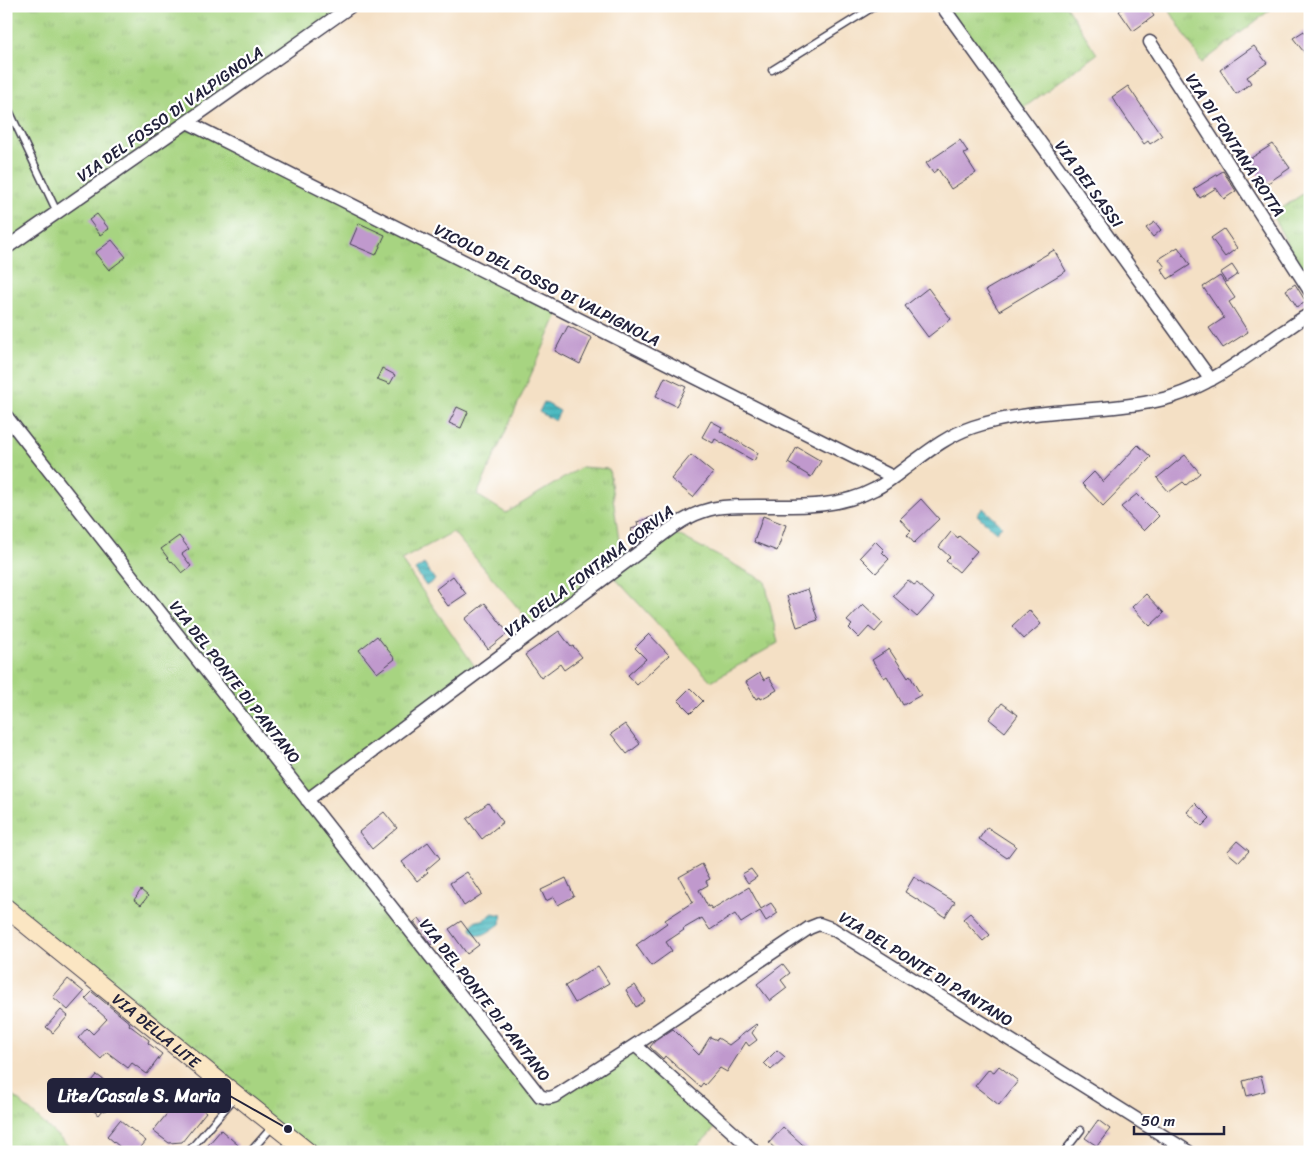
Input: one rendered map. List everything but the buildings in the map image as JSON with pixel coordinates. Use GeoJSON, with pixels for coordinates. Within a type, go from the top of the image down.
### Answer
{"type":"FeatureCollection","features":[{"type":"Feature","properties":{"kind":"street","name":"VIA DEL FOSSO DI VALPIGNOLA"},"geometry":{"type":"LineString","coordinates":[[6,248],[351,6]]}},
{"type":"Feature","properties":{"kind":"street","name":"VIA DEI SASSI"},"geometry":{"type":"LineString","coordinates":[[942,6],[1211,380]]}},
{"type":"Feature","properties":{"kind":"street","name":"VIA DI FONTANA ROTTA"},"geometry":{"type":"LineString","coordinates":[[1150,42],[1310,291]]}},
{"type":"Feature","properties":{"kind":"street","name":"VICOLO DEL FOSSO DI VALPIGNOLA"},"geometry":{"type":"LineString","coordinates":[[187,122],[893,477]]}},
{"type":"Feature","properties":{"kind":"street","name":"VIA DELLA FONTANA CORVIA"},"geometry":{"type":"LineString","coordinates":[[307,800],[690,516],[723,507],[808,506],[856,498],[876,489],[942,441],[974,426],[1021,416],[1161,400],[1191,390],[1211,380],[1310,314]]}},
{"type":"Feature","properties":{"kind":"street","name":"VIA DEL PONTE DI PANTANO"},"geometry":{"type":"LineString","coordinates":[[6,416],[540,1096],[547,1098],[555,1096],[816,924],[830,928],[849,939],[1189,1152]]}},
{"type":"Feature","properties":{"kind":"street","name":"VIA DELLA LITE"},"geometry":{"type":"LineString","coordinates":[[6,908],[308,1152]]}},
{"type":"Feature","properties":{"kind":"street"},"geometry":{"type":"LineString","coordinates":[[635,1045],[755,1152]]}},
{"type":"Feature","properties":{"kind":"lane"},"geometry":{"type":"LineString","coordinates":[[772,70],[875,6]]}},
{"type":"Feature","properties":{"kind":"lane"},"geometry":{"type":"LineString","coordinates":[[6,104],[57,212]]}},
{"type":"Feature","properties":{"kind":"lane"},"geometry":{"type":"LineString","coordinates":[[188,1152],[237,1096]]}},
{"type":"Feature","properties":{"kind":"lane"},"geometry":{"type":"LineString","coordinates":[[250,1152],[274,1125]]}},
{"type":"Feature","properties":{"kind":"lane"},"geometry":{"type":"LineString","coordinates":[[1064,1152],[1081,1130]]}},
{"type":"Feature","properties":{"kind":"green space"},"geometry":{"type":"Polygon","coordinates":[[[6,6],[351,6],[187,122],[560,310],[477,495],[506,513],[582,467],[609,469],[620,548],[636,555],[669,530],[765,581],[778,643],[711,681],[611,574],[536,629],[453,532],[401,560],[480,674],[308,800],[544,1097],[635,1045],[721,1122],[692,1152],[306,1152],[6,908],[6,32],[13,28],[6,14],[6,6]]]}},
{"type":"Feature","properties":{"kind":"green space"},"geometry":{"type":"Polygon","coordinates":[[[942,6],[1066,6],[1097,54],[1018,112],[942,6]]]}},
{"type":"Feature","properties":{"kind":"green space"},"geometry":{"type":"Polygon","coordinates":[[[1167,6],[1275,6],[1202,63],[1167,6]]]}},
{"type":"Feature","properties":{"kind":"green space"},"geometry":{"type":"Polygon","coordinates":[[[1310,189],[1310,285],[1272,215],[1310,189]]]}},
{"type":"Feature","properties":{"kind":"green space"},"geometry":{"type":"Polygon","coordinates":[[[6,1089],[75,1152],[6,1152],[6,1089]]]}},
{"type":"Feature","properties":{"kind":"water"},"geometry":{"type":"Polygon","coordinates":[[[544,402],[560,411],[555,421],[539,412],[544,402]]]}},
{"type":"Feature","properties":{"kind":"water"},"geometry":{"type":"Polygon","coordinates":[[[983,508],[1002,526],[996,532],[977,515],[983,508]]]}},
{"type":"Feature","properties":{"kind":"water"},"geometry":{"type":"Polygon","coordinates":[[[424,564],[435,580],[426,586],[415,570],[424,564]]]}},
{"type":"Feature","properties":{"kind":"water"},"geometry":{"type":"Polygon","coordinates":[[[493,913],[502,915],[500,924],[485,934],[477,935],[474,933],[471,928],[474,923],[485,919],[493,913]]]}},
{"type":"Feature","properties":{"kind":"place","name":"Lite/Casale S. Maria"},"geometry":{"type":"Point","coordinates":[288,1129]}}]}
